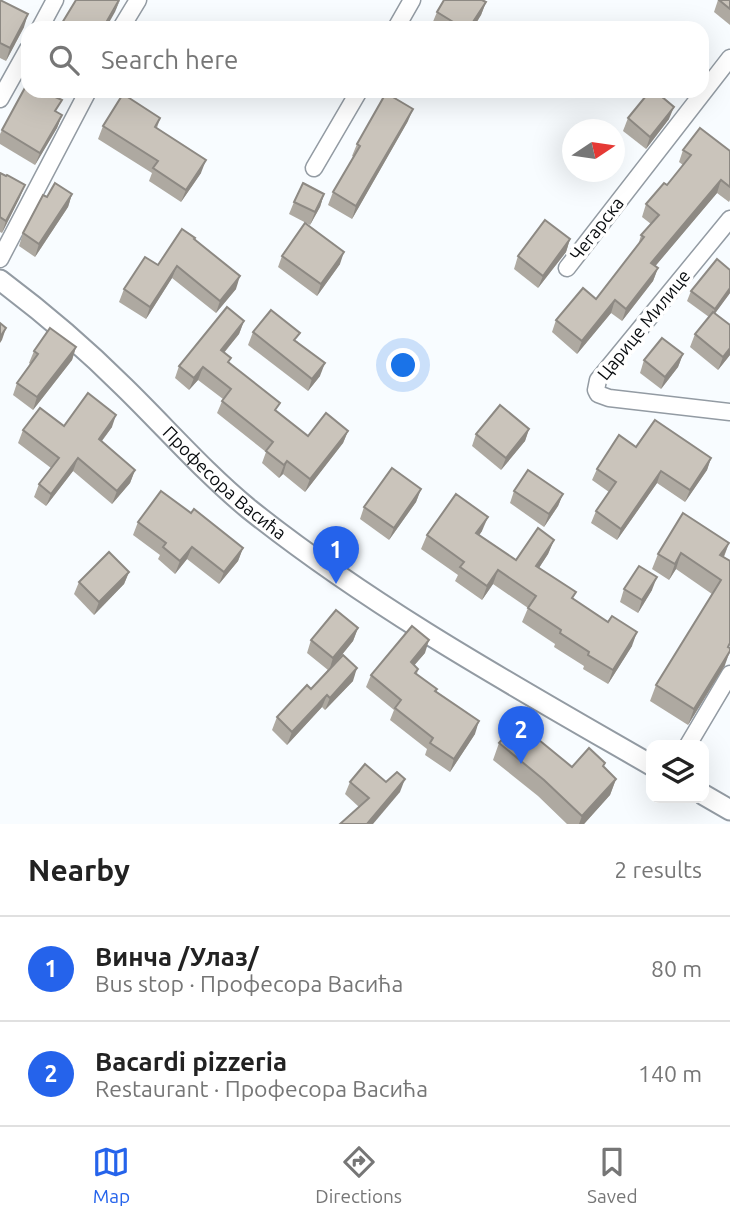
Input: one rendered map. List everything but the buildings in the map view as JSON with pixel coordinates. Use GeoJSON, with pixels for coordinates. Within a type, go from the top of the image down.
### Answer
{"type":"FeatureCollection","features":[{"type":"Feature","properties":{"kind":"street"},"geometry":{"type":"LineString","coordinates":[[44,21],[55,0]]}},
{"type":"Feature","properties":{"kind":"street"},"geometry":{"type":"LineString","coordinates":[[125,21],[138,0]]}},
{"type":"Feature","properties":{"kind":"street"},"geometry":{"type":"LineString","coordinates":[[400,21],[412,0]]}},
{"type":"Feature","properties":{"kind":"street","name":"Чегарска"},"geometry":{"type":"LineString","coordinates":[[709,85],[730,58]]}},
{"type":"Feature","properties":{"kind":"street"},"geometry":{"type":"LineString","coordinates":[[0,99],[21,62]]}},
{"type":"Feature","properties":{"kind":"street"},"geometry":{"type":"LineString","coordinates":[[0,259],[84,98]]}},
{"type":"Feature","properties":{"kind":"street"},"geometry":{"type":"LineString","coordinates":[[314,168],[355,98]]}},
{"type":"Feature","properties":{"kind":"street","name":"Чегарска"},"geometry":{"type":"LineString","coordinates":[[568,268],[699,98]]}},
{"type":"Feature","properties":{"kind":"street","name":"Царице Милице"},"geometry":{"type":"LineString","coordinates":[[730,219],[598,380],[596,390],[598,394],[609,398],[730,412]]}},
{"type":"Feature","properties":{"kind":"street","name":"Професора Васића"},"geometry":{"type":"LineString","coordinates":[[0,280],[70,336],[125,388],[203,469],[295,544],[435,637],[646,762]]}},
{"type":"Feature","properties":{"kind":"street"},"geometry":{"type":"LineString","coordinates":[[691,740],[730,674]]}},
{"type":"Feature","properties":{"kind":"street"},"geometry":{"type":"LineString","coordinates":[[709,798],[730,810]]}},
{"type":"Feature","properties":{"kind":"place","name":"Винча /Улаз/"},"geometry":{"type":"Point","coordinates":[336,584]}},
{"type":"Feature","properties":{"kind":"place","name":"Bacardi pizzeria"},"geometry":{"type":"Point","coordinates":[521,764]}}]}
